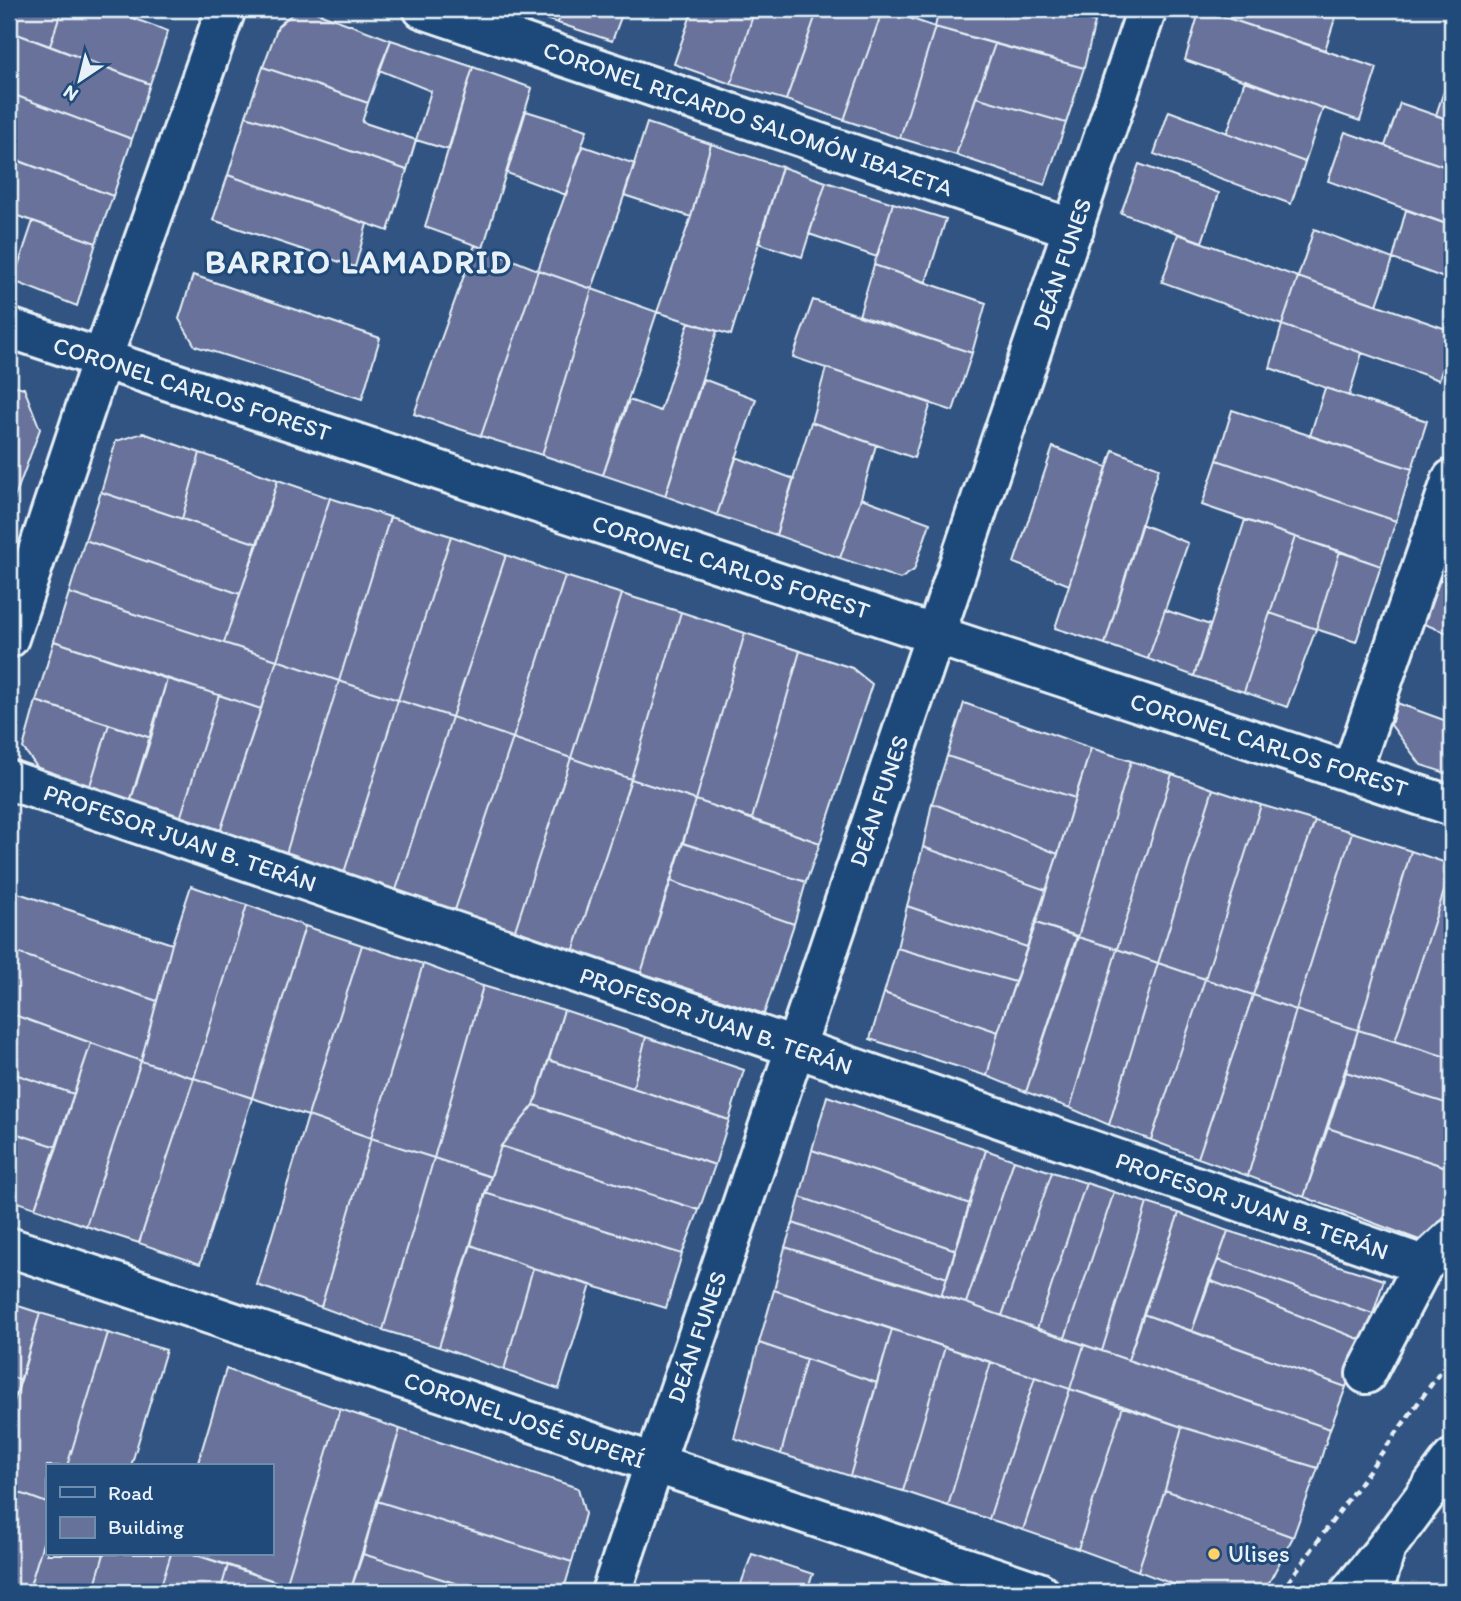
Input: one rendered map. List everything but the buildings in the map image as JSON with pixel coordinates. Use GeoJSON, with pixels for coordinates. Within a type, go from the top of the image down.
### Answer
{"type":"FeatureCollection","features":[{"type":"Feature","properties":{"kind":"street"},"geometry":{"type":"LineString","coordinates":[[9,638],[102,359],[226,9]]}},
{"type":"Feature","properties":{"kind":"street","name":"CORONEL RICARDO SALOMÓN IBAZETA"},"geometry":{"type":"LineString","coordinates":[[423,9],[1074,229]]}},
{"type":"Feature","properties":{"kind":"street","name":"DEÁN FUNES"},"geometry":{"type":"LineString","coordinates":[[611,1592],[1147,9]]}},
{"type":"Feature","properties":{"kind":"street","name":"CORONEL CARLOS FOREST"},"geometry":{"type":"LineString","coordinates":[[9,328],[1452,806]]}},
{"type":"Feature","properties":{"kind":"street"},"geometry":{"type":"LineString","coordinates":[[1351,773],[1452,480]]}},
{"type":"Feature","properties":{"kind":"street","name":"PROFESOR JUAN B. TERÁN"},"geometry":{"type":"LineString","coordinates":[[9,780],[794,1047],[1423,1265]]}},
{"type":"Feature","properties":{"kind":"street"},"geometry":{"type":"LineString","coordinates":[[1366,1374],[1423,1265],[1452,1238]]}},
{"type":"Feature","properties":{"kind":"street","name":"CORONEL JOSÉ SUPERÍ"},"geometry":{"type":"LineString","coordinates":[[9,1247],[1039,1592]]}},
{"type":"Feature","properties":{"kind":"street"},"geometry":{"type":"LineString","coordinates":[[1350,1592],[1452,1459]]}},
{"type":"Feature","properties":{"kind":"street"},"geometry":{"type":"LineString","coordinates":[[1373,1592],[1386,1548]]}},
{"type":"Feature","properties":{"kind":"path"},"geometry":{"type":"LineString","coordinates":[[1281,1592],[1452,1356]]}},
{"type":"Feature","properties":{"kind":"place","name":"Ulises"},"geometry":{"type":"Point","coordinates":[1214,1554]}},
{"type":"Feature","properties":{"kind":"district","name":"BARRIO LAMADRID"},"geometry":{"type":"Point","coordinates":[359,262]}}]}
